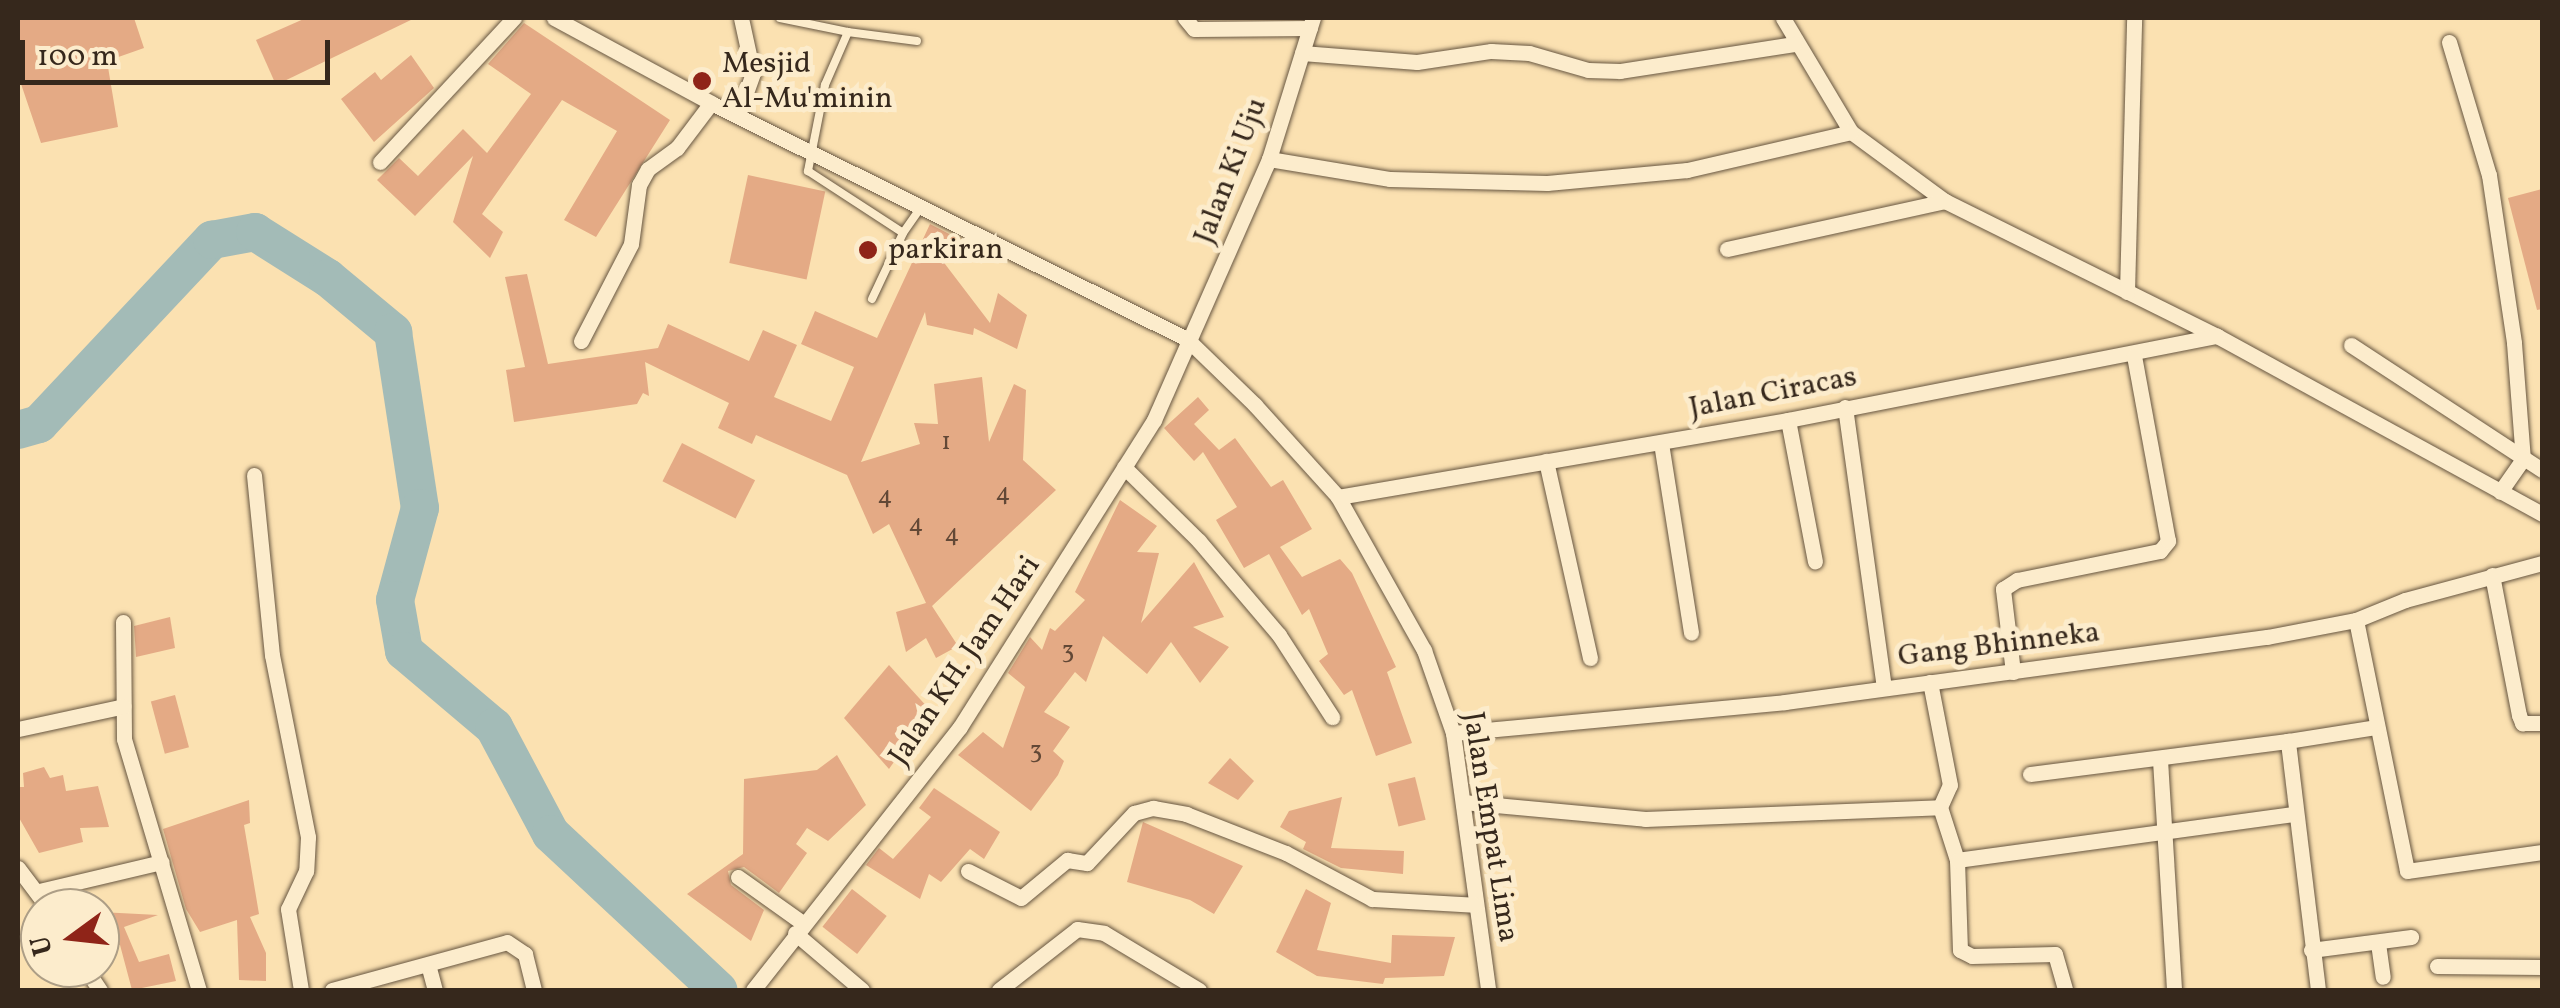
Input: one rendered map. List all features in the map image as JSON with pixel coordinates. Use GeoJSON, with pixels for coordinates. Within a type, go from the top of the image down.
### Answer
{"type":"FeatureCollection","features":[{"type":"Feature","properties":{"kind":"street"},"geometry":{"type":"LineString","coordinates":[[380,162],[514,18]]}},
{"type":"Feature","properties":{"kind":"street","name":"Jalan Empat Lima"},"geometry":{"type":"LineString","coordinates":[[554,18],[711,103],[923,203],[1187,338],[1338,497],[1408,619],[1453,734],[1488,990]]}},
{"type":"Feature","properties":{"kind":"street"},"geometry":{"type":"LineString","coordinates":[[738,114],[754,73],[741,18]]}},
{"type":"Feature","properties":{"kind":"street"},"geometry":{"type":"LineString","coordinates":[[1185,18],[1194,29],[1312,23]]}},
{"type":"Feature","properties":{"kind":"street"},"geometry":{"type":"LineString","coordinates":[[1783,18],[1795,44],[1852,132],[1945,201],[2217,336],[2542,514]]}},
{"type":"Feature","properties":{"kind":"street"},"geometry":{"type":"LineString","coordinates":[[2128,292],[2134,18]]}},
{"type":"Feature","properties":{"kind":"street","name":"Jalan Ki Uju"},"geometry":{"type":"LineString","coordinates":[[1187,338],[1270,158],[1312,23]]}},
{"type":"Feature","properties":{"kind":"street"},"geometry":{"type":"LineString","coordinates":[[2449,42],[2489,175],[2508,294],[2522,459],[2500,492]]}},
{"type":"Feature","properties":{"kind":"street"},"geometry":{"type":"LineString","coordinates":[[1302,52],[1398,62],[1529,54],[1557,64],[1620,71],[1795,44]]}},
{"type":"Feature","properties":{"kind":"street"},"geometry":{"type":"LineString","coordinates":[[581,341],[631,244],[648,169],[677,148],[711,103]]}},
{"type":"Feature","properties":{"kind":"street"},"geometry":{"type":"LineString","coordinates":[[1270,158],[1390,179],[1564,182],[1687,170],[1852,132]]}},
{"type":"Feature","properties":{"kind":"street"},"geometry":{"type":"LineString","coordinates":[[1727,249],[1945,201]]}},
{"type":"Feature","properties":{"kind":"street","name":"Jalan Ciracas"},"geometry":{"type":"LineString","coordinates":[[1338,497],[1788,420],[2134,356],[2217,336]]}},
{"type":"Feature","properties":{"kind":"street","name":"Jalan KH. Jam Hari"},"geometry":{"type":"LineString","coordinates":[[753,990],[960,727],[1154,420],[1187,338]]}},
{"type":"Feature","properties":{"kind":"street"},"geometry":{"type":"LineString","coordinates":[[2350,345],[2542,470]]}},
{"type":"Feature","properties":{"kind":"street"},"geometry":{"type":"LineString","coordinates":[[2013,672],[2003,589],[2017,580],[2160,550],[2168,541],[2134,356]]}},
{"type":"Feature","properties":{"kind":"street"},"geometry":{"type":"LineString","coordinates":[[1845,407],[1884,687]]}},
{"type":"Feature","properties":{"kind":"street"},"geometry":{"type":"LineString","coordinates":[[1788,420],[1815,560]]}},
{"type":"Feature","properties":{"kind":"street"},"geometry":{"type":"LineString","coordinates":[[1661,442],[1691,632]]}},
{"type":"Feature","properties":{"kind":"street"},"geometry":{"type":"LineString","coordinates":[[1546,461],[1590,658]]}},
{"type":"Feature","properties":{"kind":"street"},"geometry":{"type":"LineString","coordinates":[[1124,467],[1199,541],[1279,635],[1332,716]]}},
{"type":"Feature","properties":{"kind":"street"},"geometry":{"type":"LineString","coordinates":[[254,474],[272,655],[308,837],[306,871],[288,909],[301,990]]}},
{"type":"Feature","properties":{"kind":"street","name":"Gang Bhinneka"},"geometry":{"type":"LineString","coordinates":[[1453,734],[2013,672],[2356,620],[2542,562]]}},
{"type":"Feature","properties":{"kind":"street"},"geometry":{"type":"LineString","coordinates":[[2492,575],[2518,715],[2522,723],[2542,723]]}},
{"type":"Feature","properties":{"kind":"street"},"geometry":{"type":"LineString","coordinates":[[2356,620],[2407,871],[2542,852]]}},
{"type":"Feature","properties":{"kind":"street"},"geometry":{"type":"LineString","coordinates":[[123,622],[124,739],[199,990]]}},
{"type":"Feature","properties":{"kind":"street"},"geometry":{"type":"LineString","coordinates":[[1930,682],[1950,785],[1940,807],[1957,860],[1960,950],[1972,956],[2055,954],[2065,990]]}},
{"type":"Feature","properties":{"kind":"street"},"geometry":{"type":"LineString","coordinates":[[18,730],[124,706]]}},
{"type":"Feature","properties":{"kind":"street"},"geometry":{"type":"LineString","coordinates":[[2030,774],[2160,760],[2376,727]]}},
{"type":"Feature","properties":{"kind":"street"},"geometry":{"type":"LineString","coordinates":[[2288,741],[2318,990]]}},
{"type":"Feature","properties":{"kind":"street"},"geometry":{"type":"LineString","coordinates":[[2160,760],[2169,833],[2174,990]]}},
{"type":"Feature","properties":{"kind":"street"},"geometry":{"type":"LineString","coordinates":[[1462,802],[1645,819],[1940,807]]}},
{"type":"Feature","properties":{"kind":"street"},"geometry":{"type":"LineString","coordinates":[[968,870],[1021,898],[1067,860],[1086,864],[1134,813],[1154,808],[1186,814],[1286,853],[1372,899],[1475,905]]}},
{"type":"Feature","properties":{"kind":"street"},"geometry":{"type":"LineString","coordinates":[[1957,860],[2295,814]]}},
{"type":"Feature","properties":{"kind":"street"},"geometry":{"type":"LineString","coordinates":[[52,888],[162,862]]}},
{"type":"Feature","properties":{"kind":"street"},"geometry":{"type":"LineString","coordinates":[[18,868],[36,888]]}},
{"type":"Feature","properties":{"kind":"street"},"geometry":{"type":"LineString","coordinates":[[738,877],[862,990]]}},
{"type":"Feature","properties":{"kind":"street"},"geometry":{"type":"LineString","coordinates":[[999,990],[1077,929],[1104,932],[1173,986],[1200,990]]}},
{"type":"Feature","properties":{"kind":"street"},"geometry":{"type":"LineString","coordinates":[[2312,950],[2410,937]]}},
{"type":"Feature","properties":{"kind":"street"},"geometry":{"type":"LineString","coordinates":[[332,990],[429,968],[507,942],[526,954],[534,990]]}},
{"type":"Feature","properties":{"kind":"street"},"geometry":{"type":"LineString","coordinates":[[2378,943],[2383,977]]}},
{"type":"Feature","properties":{"kind":"street"},"geometry":{"type":"LineString","coordinates":[[2437,966],[2542,967]]}},
{"type":"Feature","properties":{"kind":"street"},"geometry":{"type":"LineString","coordinates":[[429,968],[435,990]]}},
{"type":"Feature","properties":{"kind":"street"},"geometry":{"type":"LineString","coordinates":[[836,990],[846,972]]}},
{"type":"Feature","properties":{"kind":"lane"},"geometry":{"type":"LineString","coordinates":[[780,18],[916,42]]}},
{"type":"Feature","properties":{"kind":"lane"},"geometry":{"type":"LineString","coordinates":[[848,32],[825,85],[808,171],[903,233]]}},
{"type":"Feature","properties":{"kind":"lane"},"geometry":{"type":"LineString","coordinates":[[872,299],[903,233],[923,203]]}},
{"type":"Feature","properties":{"kind":"building"},"geometry":{"type":"Polygon","coordinates":[[[18,18],[134,18],[144,48],[107,61],[118,127],[41,143],[18,75],[18,18]]]}},
{"type":"Feature","properties":{"kind":"building"},"geometry":{"type":"Polygon","coordinates":[[[306,18],[415,18],[276,85],[256,40],[306,18]]]}},
{"type":"Feature","properties":{"kind":"building"},"geometry":{"type":"Polygon","coordinates":[[[524,23],[670,120],[596,237],[564,220],[617,131],[562,100],[482,214],[503,232],[490,258],[453,222],[473,156],[415,216],[377,180],[399,158],[418,176],[463,129],[487,153],[531,94],[488,64],[524,23]]]}},
{"type":"Feature","properties":{"kind":"building"},"geometry":{"type":"Polygon","coordinates":[[[411,55],[434,88],[374,142],[341,99],[375,72],[381,80],[411,55]]]}},
{"type":"Feature","properties":{"kind":"building"},"geometry":{"type":"Polygon","coordinates":[[[748,175],[825,191],[807,279],[729,263],[748,175]]]}},
{"type":"Feature","properties":{"kind":"building"},"geometry":{"type":"Polygon","coordinates":[[[2542,189],[2542,309],[2537,310],[2508,198],[2542,189]]]}},
{"type":"Feature","properties":{"kind":"building"},"geometry":{"type":"Polygon","coordinates":[[[930,224],[955,237],[945,264],[990,323],[998,293],[1027,315],[1017,349],[974,328],[973,335],[927,325],[925,312],[861,462],[920,444],[914,423],[938,424],[934,384],[982,377],[989,442],[1014,384],[1026,390],[1023,460],[1056,490],[932,606],[958,646],[936,658],[926,638],[906,652],[896,612],[926,603],[889,524],[873,534],[847,475],[756,435],[752,444],[718,428],[729,403],[645,362],[649,396],[643,393],[637,404],[514,422],[506,370],[525,367],[505,277],[527,274],[548,364],[658,348],[668,324],[749,361],[763,330],[797,345],[774,397],[831,421],[854,367],[801,344],[815,311],[877,338],[930,224]]]}},
{"type":"Feature","properties":{"kind":"building"},"geometry":{"type":"Polygon","coordinates":[[[1198,397],[1209,410],[1194,424],[1219,450],[1235,438],[1271,487],[1283,480],[1312,529],[1280,547],[1302,577],[1340,559],[1352,573],[1396,667],[1387,672],[1412,743],[1376,756],[1352,690],[1344,695],[1319,661],[1328,654],[1309,609],[1302,615],[1269,554],[1244,568],[1216,520],[1237,507],[1203,452],[1194,461],[1164,428],[1198,397]]]}},
{"type":"Feature","properties":{"kind":"building"},"geometry":{"type":"Polygon","coordinates":[[[682,443],[755,480],[736,519],[662,481],[682,443]]]}},
{"type":"Feature","properties":{"kind":"building"},"geometry":{"type":"Polygon","coordinates":[[[1120,500],[1157,526],[1137,552],[1159,553],[1141,623],[1194,562],[1224,617],[1193,627],[1229,647],[1200,683],[1171,642],[1147,674],[1103,636],[1086,682],[1075,672],[1044,712],[1070,727],[1053,751],[1064,761],[1058,775],[1031,811],[958,755],[983,732],[1003,748],[1025,687],[1008,673],[1030,637],[1042,650],[1050,628],[1055,631],[1085,600],[1075,592],[1120,500]]]}},
{"type":"Feature","properties":{"kind":"building"},"geometry":{"type":"Polygon","coordinates":[[[170,617],[175,648],[136,657],[134,626],[170,617]]]}},
{"type":"Feature","properties":{"kind":"building"},"geometry":{"type":"Polygon","coordinates":[[[889,665],[930,710],[889,769],[844,718],[889,665]]]}},
{"type":"Feature","properties":{"kind":"building"},"geometry":{"type":"Polygon","coordinates":[[[175,695],[189,747],[165,754],[151,701],[175,695]]]}},
{"type":"Feature","properties":{"kind":"building"},"geometry":{"type":"Polygon","coordinates":[[[837,755],[866,805],[828,841],[807,828],[796,844],[807,853],[779,893],[744,867],[728,871],[731,885],[764,910],[751,941],[687,894],[743,854],[744,779],[817,770],[837,755]]]}},
{"type":"Feature","properties":{"kind":"building"},"geometry":{"type":"Polygon","coordinates":[[[1230,758],[1254,781],[1238,800],[1208,783],[1230,758]]]}},
{"type":"Feature","properties":{"kind":"building"},"geometry":{"type":"Polygon","coordinates":[[[44,767],[50,778],[63,775],[66,791],[98,786],[109,827],[80,828],[83,842],[39,853],[18,816],[18,787],[24,787],[23,773],[44,767]]]}},
{"type":"Feature","properties":{"kind":"building"},"geometry":{"type":"Polygon","coordinates":[[[1415,777],[1426,820],[1398,826],[1388,784],[1415,777]]]}},
{"type":"Feature","properties":{"kind":"building"},"geometry":{"type":"Polygon","coordinates":[[[934,788],[1000,832],[984,859],[970,849],[941,882],[929,874],[920,899],[866,865],[879,848],[893,859],[931,817],[919,808],[934,788]]]}},
{"type":"Feature","properties":{"kind":"building"},"geometry":{"type":"Polygon","coordinates":[[[1342,797],[1331,848],[1404,851],[1403,874],[1341,868],[1303,849],[1306,842],[1280,827],[1289,811],[1342,797]]]}},
{"type":"Feature","properties":{"kind":"building"},"geometry":{"type":"Polygon","coordinates":[[[249,800],[250,823],[244,825],[259,914],[250,917],[266,953],[266,981],[239,980],[237,920],[200,932],[186,909],[163,829],[249,800]]]}},
{"type":"Feature","properties":{"kind":"building"},"geometry":{"type":"Polygon","coordinates":[[[1143,822],[1243,866],[1214,914],[1190,900],[1127,882],[1143,822]]]}},
{"type":"Feature","properties":{"kind":"building"},"geometry":{"type":"Polygon","coordinates":[[[852,889],[887,916],[857,954],[822,927],[852,889]]]}},
{"type":"Feature","properties":{"kind":"building"},"geometry":{"type":"Polygon","coordinates":[[[1306,889],[1331,903],[1317,950],[1391,963],[1392,935],[1455,937],[1444,976],[1385,978],[1383,984],[1317,976],[1276,952],[1306,889]]]}},
{"type":"Feature","properties":{"kind":"building"},"geometry":{"type":"Polygon","coordinates":[[[120,913],[158,915],[124,927],[139,962],[169,954],[176,981],[132,990],[120,945],[120,913]]]}},
{"type":"Feature","properties":{"kind":"waterway"},"geometry":{"type":"LineString","coordinates":[[18,430],[39,424],[212,240],[255,232],[328,278],[393,332],[420,508],[395,600],[404,651],[494,727],[551,834],[718,990]]}},
{"type":"Feature","properties":{"kind":"place","name":"Mesjid Al-Mu'minin"},"geometry":{"type":"Point","coordinates":[702,81]}},
{"type":"Feature","properties":{"kind":"place","name":"parkiran"},"geometry":{"type":"Point","coordinates":[868,250]}}]}
